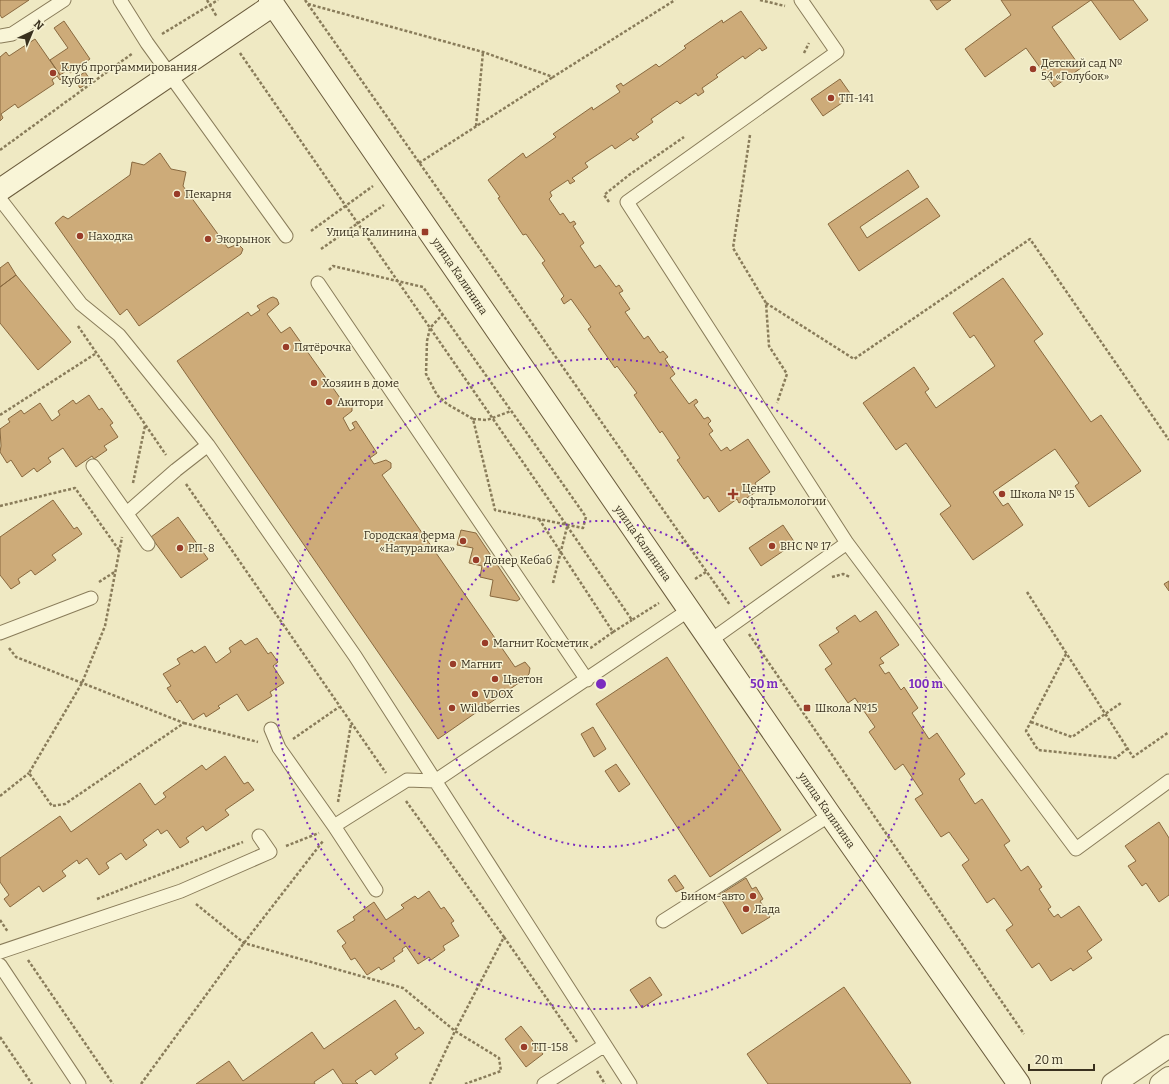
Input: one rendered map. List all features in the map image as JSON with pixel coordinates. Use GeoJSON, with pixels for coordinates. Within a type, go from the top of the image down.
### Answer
{"type":"FeatureCollection","features":[{"type":"Feature","properties":{"kind":"street"},"geometry":{"type":"LineString","coordinates":[[0,190],[172,75],[272,2]]}},
{"type":"Feature","properties":{"kind":"street","name":"улица Калинина"},"geometry":{"type":"LineString","coordinates":[[272,2],[830,815],[1019,1084]]}},
{"type":"Feature","properties":{"kind":"street"},"geometry":{"type":"LineString","coordinates":[[1113,1084],[1169,1046]]}},
{"type":"Feature","properties":{"kind":"street"},"geometry":{"type":"LineString","coordinates":[[1161,1084],[1169,1078]]}},
{"type":"Feature","properties":{"kind":"lane"},"geometry":{"type":"LineString","coordinates":[[0,36],[12,34],[64,0]]}},
{"type":"Feature","properties":{"kind":"lane"},"geometry":{"type":"LineString","coordinates":[[120,0],[147,43],[172,75],[286,236]]}},
{"type":"Feature","properties":{"kind":"lane"},"geometry":{"type":"LineString","coordinates":[[796,4],[837,52],[627,202],[847,543],[1076,849],[1169,781]]}},
{"type":"Feature","properties":{"kind":"lane"},"geometry":{"type":"LineString","coordinates":[[0,199],[81,304],[119,335],[208,445],[355,656],[630,1084]]}},
{"type":"Feature","properties":{"kind":"lane"},"geometry":{"type":"LineString","coordinates":[[318,283],[587,680]]}},
{"type":"Feature","properties":{"kind":"lane"},"geometry":{"type":"LineString","coordinates":[[127,513],[176,470],[208,445]]}},
{"type":"Feature","properties":{"kind":"lane"},"geometry":{"type":"LineString","coordinates":[[93,466],[148,544]]}},
{"type":"Feature","properties":{"kind":"lane"},"geometry":{"type":"LineString","coordinates":[[711,640],[847,543]]}},
{"type":"Feature","properties":{"kind":"lane"},"geometry":{"type":"LineString","coordinates":[[0,633],[91,598]]}},
{"type":"Feature","properties":{"kind":"lane"},"geometry":{"type":"LineString","coordinates":[[334,826],[407,780],[435,781],[689,610]]}},
{"type":"Feature","properties":{"kind":"lane"},"geometry":{"type":"LineString","coordinates":[[271,729],[279,748],[334,826],[376,890]]}},
{"type":"Feature","properties":{"kind":"lane"},"geometry":{"type":"LineString","coordinates":[[663,921],[830,815]]}},
{"type":"Feature","properties":{"kind":"lane"},"geometry":{"type":"LineString","coordinates":[[0,952],[181,891],[270,852],[259,836]]}},
{"type":"Feature","properties":{"kind":"lane"},"geometry":{"type":"LineString","coordinates":[[0,965],[79,1084]]}},
{"type":"Feature","properties":{"kind":"lane"},"geometry":{"type":"LineString","coordinates":[[544,1084],[605,1045]]}},
{"type":"Feature","properties":{"kind":"path"},"geometry":{"type":"LineString","coordinates":[[207,0],[227,36],[632,620]]}},
{"type":"Feature","properties":{"kind":"path"},"geometry":{"type":"LineString","coordinates":[[0,150],[147,43],[218,0]]}},
{"type":"Feature","properties":{"kind":"path"},"geometry":{"type":"LineString","coordinates":[[304,0],[730,605],[1024,1034]]}},
{"type":"Feature","properties":{"kind":"path"},"geometry":{"type":"LineString","coordinates":[[419,163],[675,0]]}},
{"type":"Feature","properties":{"kind":"path"},"geometry":{"type":"LineString","coordinates":[[760,0],[796,4]]}},
{"type":"Feature","properties":{"kind":"path"},"geometry":{"type":"LineString","coordinates":[[307,4],[483,52],[553,77]]}},
{"type":"Feature","properties":{"kind":"path"},"geometry":{"type":"LineString","coordinates":[[802,57],[810,43],[807,36]]}},
{"type":"Feature","properties":{"kind":"path"},"geometry":{"type":"LineString","coordinates":[[476,126],[483,52]]}},
{"type":"Feature","properties":{"kind":"path"},"geometry":{"type":"LineString","coordinates":[[748,116],[752,123],[733,248],[766,303],[854,359],[1030,239],[1169,440]]}},
{"type":"Feature","properties":{"kind":"path"},"geometry":{"type":"LineString","coordinates":[[613,208],[604,195],[629,175],[687,136]]}},
{"type":"Feature","properties":{"kind":"path"},"geometry":{"type":"LineString","coordinates":[[311,231],[374,185]]}},
{"type":"Feature","properties":{"kind":"path"},"geometry":{"type":"LineString","coordinates":[[321,249],[388,203]]}},
{"type":"Feature","properties":{"kind":"path"},"geometry":{"type":"LineString","coordinates":[[318,283],[333,266],[423,287],[586,517],[583,528],[495,510],[473,419]]}},
{"type":"Feature","properties":{"kind":"path"},"geometry":{"type":"LineString","coordinates":[[766,303],[769,346],[787,374],[770,423]]}},
{"type":"Feature","properties":{"kind":"path"},"geometry":{"type":"LineString","coordinates":[[443,314],[430,328],[427,341],[426,374],[437,395],[447,404],[473,419],[487,420],[511,411]]}},
{"type":"Feature","properties":{"kind":"path"},"geometry":{"type":"LineString","coordinates":[[75,320],[95,354],[339,707],[504,937],[605,1084]]}},
{"type":"Feature","properties":{"kind":"path"},"geometry":{"type":"LineString","coordinates":[[0,415],[95,354]]}},
{"type":"Feature","properties":{"kind":"path"},"geometry":{"type":"LineString","coordinates":[[0,796],[29,773],[82,683],[105,626],[145,426]]}},
{"type":"Feature","properties":{"kind":"path"},"geometry":{"type":"LineString","coordinates":[[0,506],[76,488],[120,550]]}},
{"type":"Feature","properties":{"kind":"path"},"geometry":{"type":"LineString","coordinates":[[539,519],[613,632]]}},
{"type":"Feature","properties":{"kind":"path"},"geometry":{"type":"LineString","coordinates":[[553,583],[568,526]]}},
{"type":"Feature","properties":{"kind":"path"},"geometry":{"type":"LineString","coordinates":[[589,649],[706,572]]}},
{"type":"Feature","properties":{"kind":"path"},"geometry":{"type":"LineString","coordinates":[[827,580],[832,576],[843,574],[856,581]]}},
{"type":"Feature","properties":{"kind":"path"},"geometry":{"type":"LineString","coordinates":[[1027,592],[1133,757],[1169,732]]}},
{"type":"Feature","properties":{"kind":"path"},"geometry":{"type":"LineString","coordinates":[[730,605],[735,602]]}},
{"type":"Feature","properties":{"kind":"path"},"geometry":{"type":"LineString","coordinates":[[750,634],[756,630]]}},
{"type":"Feature","properties":{"kind":"path"},"geometry":{"type":"LineString","coordinates":[[8,646],[16,657],[184,723],[279,748],[339,707]]}},
{"type":"Feature","properties":{"kind":"path"},"geometry":{"type":"LineString","coordinates":[[1067,654],[1026,731],[1038,750],[1116,758],[1128,748]]}},
{"type":"Feature","properties":{"kind":"path"},"geometry":{"type":"LineString","coordinates":[[1031,722],[1072,737],[1121,704]]}},
{"type":"Feature","properties":{"kind":"path"},"geometry":{"type":"LineString","coordinates":[[29,773],[52,806],[64,804],[184,723]]}},
{"type":"Feature","properties":{"kind":"path"},"geometry":{"type":"LineString","coordinates":[[141,1084],[244,943],[334,826],[351,724]]}},
{"type":"Feature","properties":{"kind":"path"},"geometry":{"type":"LineString","coordinates":[[270,852],[334,826]]}},
{"type":"Feature","properties":{"kind":"path"},"geometry":{"type":"LineString","coordinates":[[90,902],[259,836]]}},
{"type":"Feature","properties":{"kind":"path"},"geometry":{"type":"LineString","coordinates":[[164,873],[181,891],[244,943],[403,988],[455,1031],[499,1058],[500,1071],[464,1084]]}},
{"type":"Feature","properties":{"kind":"path"},"geometry":{"type":"LineString","coordinates":[[0,920],[113,1084]]}},
{"type":"Feature","properties":{"kind":"path"},"geometry":{"type":"LineString","coordinates":[[430,1084],[455,1031],[504,937]]}},
{"type":"Feature","properties":{"kind":"path"},"geometry":{"type":"LineString","coordinates":[[0,1037],[32,1084]]}},
{"type":"Feature","properties":{"kind":"building"},"geometry":{"type":"Polygon","coordinates":[[[0,0],[29,0],[2,18],[0,15],[0,0]]]}},
{"type":"Feature","properties":{"kind":"building"},"geometry":{"type":"Polygon","coordinates":[[[930,0],[951,0],[937,10],[930,0]]]}},
{"type":"Feature","properties":{"kind":"building"},"geometry":{"type":"Polygon","coordinates":[[[1001,0],[1091,0],[1052,27],[1081,68],[1054,87],[1026,48],[985,77],[965,49],[1011,15],[1001,0]]]}},
{"type":"Feature","properties":{"kind":"building"},"geometry":{"type":"Polygon","coordinates":[[[1091,0],[1133,0],[1148,20],[1120,40],[1091,0]]]}},
{"type":"Feature","properties":{"kind":"building"},"geometry":{"type":"Polygon","coordinates":[[[741,11],[767,48],[762,51],[760,48],[745,59],[743,56],[716,75],[718,77],[702,88],[704,92],[698,96],[696,93],[680,104],[677,101],[651,119],[653,122],[636,134],[639,137],[633,141],[631,138],[615,149],[612,145],[585,163],[588,167],[572,178],[575,181],[570,184],[568,180],[550,192],[552,196],[549,199],[560,215],[563,213],[570,223],[574,221],[576,224],[573,226],[584,243],[580,246],[595,268],[600,265],[616,287],[619,285],[623,291],[619,293],[630,309],[625,312],[644,339],[648,336],[660,353],[663,351],[668,357],[665,359],[675,374],[670,378],[689,404],[696,399],[698,402],[694,405],[704,419],[708,417],[711,421],[708,424],[713,431],[709,434],[721,451],[727,447],[730,451],[748,439],[770,472],[755,483],[759,490],[739,503],[737,499],[719,512],[708,496],[704,499],[677,460],[680,458],[662,431],[660,433],[634,395],[637,393],[617,366],[615,368],[588,329],[591,327],[571,299],[564,304],[561,299],[564,296],[542,263],[545,261],[526,234],[523,235],[498,198],[500,197],[488,180],[523,153],[526,158],[556,137],[553,134],[592,107],[593,110],[620,92],[616,86],[621,83],[623,86],[656,64],[659,67],[686,48],[684,46],[722,20],[723,23],[741,11]]]}},
{"type":"Feature","properties":{"kind":"building"},"geometry":{"type":"Polygon","coordinates":[[[64,21],[90,59],[70,73],[68,70],[60,75],[50,60],[68,48],[54,28],[64,21]]]}},
{"type":"Feature","properties":{"kind":"building"},"geometry":{"type":"Polygon","coordinates":[[[35,39],[62,78],[60,80],[57,76],[52,80],[54,84],[18,108],[15,104],[1,114],[3,118],[0,121],[0,57],[6,52],[9,56],[35,39]]]}},
{"type":"Feature","properties":{"kind":"building"},"geometry":{"type":"Polygon","coordinates":[[[85,72],[91,81],[80,88],[74,79],[85,72]]]}},
{"type":"Feature","properties":{"kind":"building","name":"ТП-141"},"geometry":{"type":"Polygon","coordinates":[[[840,79],[852,96],[823,116],[811,99],[840,79]]]}},
{"type":"Feature","properties":{"kind":"building"},"geometry":{"type":"Polygon","coordinates":[[[160,153],[171,169],[186,172],[183,186],[228,248],[238,244],[243,249],[241,254],[139,326],[127,309],[120,315],[55,223],[63,216],[68,219],[130,175],[132,162],[144,165],[160,153]]]}},
{"type":"Feature","properties":{"kind":"building"},"geometry":{"type":"Polygon","coordinates":[[[908,170],[919,187],[860,227],[867,238],[927,198],[940,216],[859,271],[828,224],[908,170]]]}},
{"type":"Feature","properties":{"kind":"building"},"geometry":{"type":"Polygon","coordinates":[[[8,262],[16,275],[0,287],[0,268],[8,262]]]}},
{"type":"Feature","properties":{"kind":"building"},"geometry":{"type":"Polygon","coordinates":[[[16,275],[71,342],[38,370],[0,323],[0,287],[16,275]]]}},
{"type":"Feature","properties":{"kind":"building"},"geometry":{"type":"Polygon","coordinates":[[[1003,278],[1043,334],[1034,341],[1091,422],[1101,415],[1141,471],[1089,507],[1075,486],[1079,483],[1055,449],[993,492],[1003,506],[1008,503],[1023,525],[973,560],[940,514],[951,506],[906,443],[896,450],[863,403],[914,367],[929,389],[925,392],[936,408],[995,366],[974,335],[970,338],[953,313],[1003,278]]]}},
{"type":"Feature","properties":{"kind":"building"},"geometry":{"type":"Polygon","coordinates":[[[273,297],[277,299],[279,304],[267,314],[281,333],[290,327],[345,405],[347,404],[352,407],[352,411],[343,418],[350,431],[355,428],[352,423],[356,421],[377,453],[370,458],[374,464],[386,460],[391,463],[391,468],[382,475],[515,667],[525,662],[530,668],[529,674],[523,680],[438,739],[177,361],[248,312],[251,316],[260,310],[257,306],[273,297]]]}},
{"type":"Feature","properties":{"kind":"building"},"geometry":{"type":"Polygon","coordinates":[[[89,395],[99,410],[102,408],[113,423],[110,425],[118,437],[104,446],[107,450],[94,459],[92,456],[76,467],[63,448],[48,458],[51,462],[37,472],[34,468],[22,477],[11,460],[7,463],[0,452],[0,429],[10,422],[8,419],[21,410],[24,414],[40,403],[52,421],[60,415],[58,411],[73,400],[76,404],[89,395]]]}},
{"type":"Feature","properties":{"kind":"building"},"geometry":{"type":"Polygon","coordinates":[[[53,500],[74,529],[77,527],[82,534],[52,555],[56,560],[35,575],[31,570],[18,579],[20,583],[11,589],[0,575],[0,537],[53,500]]]}},
{"type":"Feature","properties":{"kind":"building","name":"РП-8"},"geometry":{"type":"Polygon","coordinates":[[[178,517],[208,559],[181,578],[151,537],[178,517]]]}},
{"type":"Feature","properties":{"kind":"building","name":"ВНС № 17"},"geometry":{"type":"Polygon","coordinates":[[[783,525],[795,543],[761,566],[749,548],[783,525]]]}},
{"type":"Feature","properties":{"kind":"building"},"geometry":{"type":"Polygon","coordinates":[[[461,530],[476,533],[520,599],[517,601],[490,596],[493,580],[480,577],[482,566],[469,563],[473,548],[457,545],[461,530]]]}},
{"type":"Feature","properties":{"kind":"building"},"geometry":{"type":"Polygon","coordinates":[[[1169,581],[1169,591],[1164,584],[1169,581]]]}},
{"type":"Feature","properties":{"kind":"building"},"geometry":{"type":"Polygon","coordinates":[[[876,611],[899,645],[880,658],[884,663],[879,665],[885,674],[889,672],[901,690],[904,687],[918,708],[912,713],[929,739],[937,733],[965,774],[959,779],[975,804],[982,799],[1010,841],[1004,845],[1021,871],[1028,866],[1042,887],[1039,889],[1051,907],[1048,909],[1054,917],[1058,914],[1061,918],[1079,906],[1102,940],[1087,951],[1092,958],[1073,971],[1071,968],[1051,981],[1039,963],[1032,968],[1006,930],[1013,925],[994,898],[987,903],[962,865],[969,860],[949,832],[941,837],[915,799],[923,794],[903,764],[895,770],[869,732],[875,727],[855,698],[848,703],[825,669],[832,664],[819,645],[839,632],[836,628],[855,615],[860,622],[876,611]]]}},
{"type":"Feature","properties":{"kind":"building"},"geometry":{"type":"Polygon","coordinates":[[[257,638],[268,654],[271,652],[278,662],[273,666],[284,683],[270,692],[272,696],[248,711],[237,694],[218,706],[220,708],[206,717],[204,713],[193,720],[180,700],[177,703],[167,688],[171,686],[163,674],[180,664],[177,659],[192,650],[194,653],[205,646],[216,663],[231,652],[229,648],[241,640],[245,645],[257,638]]]}},
{"type":"Feature","properties":{"kind":"building"},"geometry":{"type":"Polygon","coordinates":[[[667,657],[781,830],[710,877],[596,704],[667,657]]]}},
{"type":"Feature","properties":{"kind":"building"},"geometry":{"type":"Polygon","coordinates":[[[593,727],[606,749],[594,757],[581,734],[593,727]]]}},
{"type":"Feature","properties":{"kind":"building"},"geometry":{"type":"Polygon","coordinates":[[[225,756],[244,784],[248,782],[254,790],[225,810],[229,815],[206,831],[203,826],[186,838],[189,842],[180,848],[167,830],[161,834],[158,829],[143,840],[147,845],[126,860],[121,853],[106,863],[109,868],[99,875],[87,858],[79,864],[77,860],[62,871],[66,876],[43,892],[39,886],[10,907],[4,899],[9,895],[0,882],[0,858],[60,816],[71,832],[140,783],[155,805],[166,797],[163,793],[202,765],[206,770],[225,756]]]}},
{"type":"Feature","properties":{"kind":"building"},"geometry":{"type":"Polygon","coordinates":[[[616,764],[630,784],[619,792],[605,771],[616,764]]]}},
{"type":"Feature","properties":{"kind":"building"},"geometry":{"type":"Polygon","coordinates":[[[1159,822],[1169,838],[1169,895],[1159,902],[1146,883],[1142,886],[1128,866],[1136,861],[1125,846],[1159,822]]]}},
{"type":"Feature","properties":{"kind":"building"},"geometry":{"type":"Polygon","coordinates":[[[675,875],[684,888],[676,892],[668,880],[675,875]]]}},
{"type":"Feature","properties":{"kind":"building","name":"Лада"},"geometry":{"type":"Polygon","coordinates":[[[746,878],[752,889],[756,887],[763,899],[760,901],[770,917],[742,934],[719,895],[746,878]]]}},
{"type":"Feature","properties":{"kind":"building"},"geometry":{"type":"Polygon","coordinates":[[[429,891],[441,909],[444,907],[454,921],[451,923],[459,936],[443,946],[445,950],[431,960],[429,957],[418,964],[406,946],[402,949],[403,951],[393,958],[395,961],[381,970],[379,967],[367,975],[355,958],[351,960],[342,946],[346,943],[337,931],[355,920],[353,917],[374,902],[386,920],[404,908],[401,905],[415,896],[418,899],[429,891]]]}},
{"type":"Feature","properties":{"kind":"building"},"geometry":{"type":"Polygon","coordinates":[[[650,977],[662,995],[642,1008],[630,990],[650,977]]]}},
{"type":"Feature","properties":{"kind":"building"},"geometry":{"type":"Polygon","coordinates":[[[844,987],[911,1083],[768,1084],[747,1054],[844,987]]]}},
{"type":"Feature","properties":{"kind":"building"},"geometry":{"type":"Polygon","coordinates":[[[395,1000],[415,1030],[419,1027],[424,1033],[395,1054],[398,1058],[375,1075],[371,1070],[355,1081],[358,1084],[343,1084],[333,1069],[314,1082],[315,1084],[196,1084],[229,1061],[243,1081],[312,1032],[324,1049],[395,1000]]]}},
{"type":"Feature","properties":{"kind":"building","name":"ТП-158"},"geometry":{"type":"Polygon","coordinates":[[[521,1026],[543,1054],[526,1067],[505,1039],[521,1026]]]}},
{"type":"Feature","properties":{"kind":"place","name":"Детский сад № 54 «Голубок»"},"geometry":{"type":"Point","coordinates":[1033,69]}},
{"type":"Feature","properties":{"kind":"place","name":"Клуб программирования Кубит"},"geometry":{"type":"Point","coordinates":[53,73]}},
{"type":"Feature","properties":{"kind":"place","name":"ТП-141"},"geometry":{"type":"Point","coordinates":[831,98]}},
{"type":"Feature","properties":{"kind":"place","name":"Пекарня"},"geometry":{"type":"Point","coordinates":[177,194]}},
{"type":"Feature","properties":{"kind":"place","name":"Улица Калинина"},"geometry":{"type":"Point","coordinates":[425,232]}},
{"type":"Feature","properties":{"kind":"place","name":"Находка"},"geometry":{"type":"Point","coordinates":[80,236]}},
{"type":"Feature","properties":{"kind":"place","name":"Экорынок"},"geometry":{"type":"Point","coordinates":[208,239]}},
{"type":"Feature","properties":{"kind":"place","name":"Пятёрочка"},"geometry":{"type":"Point","coordinates":[286,347]}},
{"type":"Feature","properties":{"kind":"place","name":"Хозяин в доме"},"geometry":{"type":"Point","coordinates":[314,383]}},
{"type":"Feature","properties":{"kind":"place","name":"Акитори"},"geometry":{"type":"Point","coordinates":[329,402]}},
{"type":"Feature","properties":{"kind":"place","name":"Центр офтальмологии"},"geometry":{"type":"Point","coordinates":[733,494]}},
{"type":"Feature","properties":{"kind":"place","name":"Школа № 15"},"geometry":{"type":"Point","coordinates":[1002,494]}},
{"type":"Feature","properties":{"kind":"place","name":"Городская ферма «Натуралика»"},"geometry":{"type":"Point","coordinates":[463,541]}},
{"type":"Feature","properties":{"kind":"place","name":"ВНС № 17"},"geometry":{"type":"Point","coordinates":[772,546]}},
{"type":"Feature","properties":{"kind":"place","name":"РП-8"},"geometry":{"type":"Point","coordinates":[180,548]}},
{"type":"Feature","properties":{"kind":"place","name":"Донер Кебаб"},"geometry":{"type":"Point","coordinates":[476,560]}},
{"type":"Feature","properties":{"kind":"place","name":"Магнит Косметик"},"geometry":{"type":"Point","coordinates":[485,643]}},
{"type":"Feature","properties":{"kind":"place","name":"Магнит"},"geometry":{"type":"Point","coordinates":[453,664]}},
{"type":"Feature","properties":{"kind":"place","name":"Цветон"},"geometry":{"type":"Point","coordinates":[495,679]}},
{"type":"Feature","properties":{"kind":"place","name":"VDOX"},"geometry":{"type":"Point","coordinates":[475,694]}},
{"type":"Feature","properties":{"kind":"place","name":"Wildberries"},"geometry":{"type":"Point","coordinates":[452,708]}},
{"type":"Feature","properties":{"kind":"place","name":"Школа №15"},"geometry":{"type":"Point","coordinates":[807,708]}},
{"type":"Feature","properties":{"kind":"place","name":"Бином-авто"},"geometry":{"type":"Point","coordinates":[753,896]}},
{"type":"Feature","properties":{"kind":"place","name":"Лада"},"geometry":{"type":"Point","coordinates":[746,909]}},
{"type":"Feature","properties":{"kind":"place","name":"ТП-158"},"geometry":{"type":"Point","coordinates":[524,1047]}}]}
